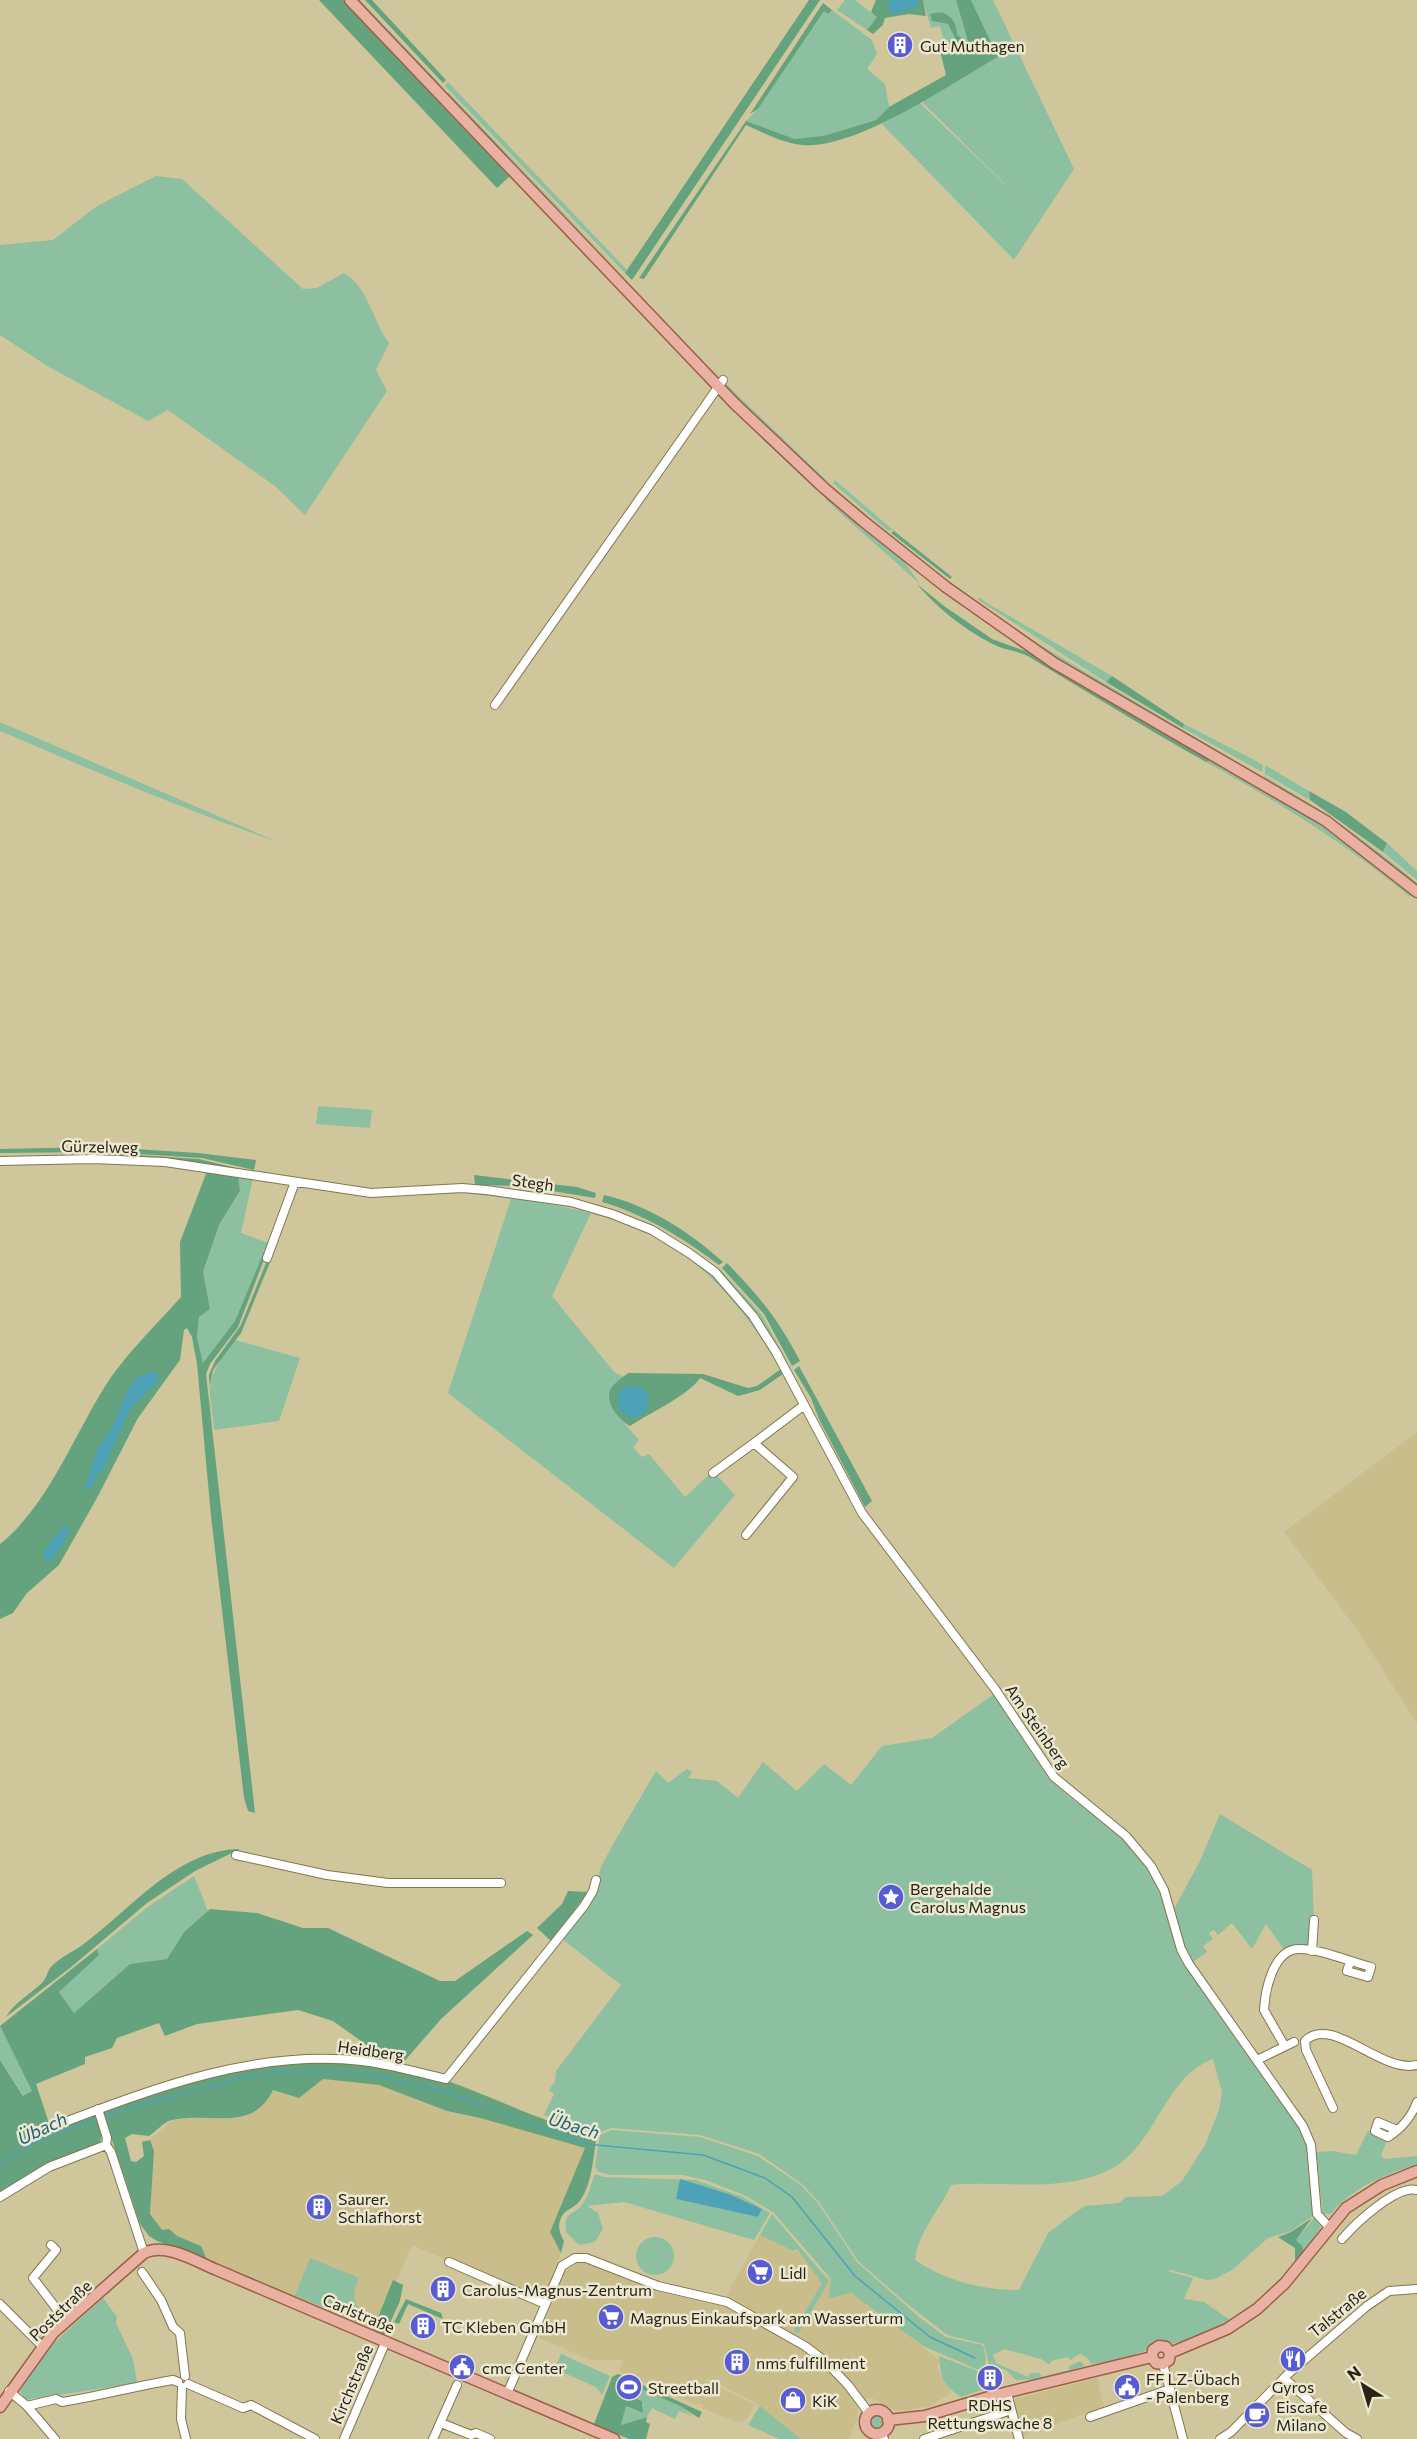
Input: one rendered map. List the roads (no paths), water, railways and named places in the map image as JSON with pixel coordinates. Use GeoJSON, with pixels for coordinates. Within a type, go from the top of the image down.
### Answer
{"type":"FeatureCollection","features":[{"type":"Feature","properties":{"kind":"main road"},"geometry":{"type":"LineString","coordinates":[[350,0],[824,488],[946,587],[1054,663],[1326,820],[1417,892]]}},
{"type":"Feature","properties":{"kind":"main road"},"geometry":{"type":"LineString","coordinates":[[1170,2353],[1227,2329],[1257,2309],[1302,2264],[1346,2208],[1398,2178],[1417,2171]]}},
{"type":"Feature","properties":{"kind":"main road","name":"Poststraße"},"geometry":{"type":"LineString","coordinates":[[0,2407],[42,2346],[66,2321],[144,2253],[156,2250]]}},
{"type":"Feature","properties":{"kind":"main road","name":"Carlstraße"},"geometry":{"type":"LineString","coordinates":[[156,2250],[190,2259],[614,2439]]}},
{"type":"Feature","properties":{"kind":"main road"},"geometry":{"type":"LineString","coordinates":[[888,2420],[925,2416],[1152,2357],[1157,2347],[1166,2347],[1170,2353],[1169,2360],[1163,2364],[1156,2363],[1152,2357]]}},
{"type":"Feature","properties":{"kind":"main road"},"geometry":{"type":"LineString","coordinates":[[881,2411],[888,2420],[882,2436],[865,2435],[865,2422],[869,2413],[881,2411]]}},
{"type":"Feature","properties":{"kind":"street"},"geometry":{"type":"LineString","coordinates":[[495,705],[720,382]]}},
{"type":"Feature","properties":{"kind":"street","name":"Gürzelweg"},"geometry":{"type":"LineString","coordinates":[[0,1161],[121,1160],[200,1166]]}},
{"type":"Feature","properties":{"kind":"street","name":"Stegh"},"geometry":{"type":"LineString","coordinates":[[200,1166],[371,1193],[478,1189],[571,1202],[612,1214],[652,1230],[715,1272],[739,1297]]}},
{"type":"Feature","properties":{"kind":"street"},"geometry":{"type":"LineString","coordinates":[[267,1258],[296,1182]]}},
{"type":"Feature","properties":{"kind":"street","name":"Am Steinberg"},"geometry":{"type":"LineString","coordinates":[[739,1297],[766,1336],[862,1513],[995,1689],[1054,1777],[1077,1799],[1115,1826],[1151,1866],[1173,1914],[1185,1957],[1293,2108],[1307,2134],[1311,2145],[1317,2214],[1329,2227]]}},
{"type":"Feature","properties":{"kind":"street"},"geometry":{"type":"LineString","coordinates":[[713,1473],[803,1406]]}},
{"type":"Feature","properties":{"kind":"street"},"geometry":{"type":"LineString","coordinates":[[746,1535],[793,1477],[754,1443]]}},
{"type":"Feature","properties":{"kind":"street"},"geometry":{"type":"LineString","coordinates":[[236,1855],[305,1871],[388,1883],[501,1883]]}},
{"type":"Feature","properties":{"kind":"street","name":"Heidberg"},"geometry":{"type":"LineString","coordinates":[[49,2127],[101,2117],[186,2080],[292,2060],[362,2061],[446,2079],[584,1905],[593,1891],[596,1880]]}},
{"type":"Feature","properties":{"kind":"street"},"geometry":{"type":"LineString","coordinates":[[1312,1951],[1314,1920]]}},
{"type":"Feature","properties":{"kind":"street"},"geometry":{"type":"LineString","coordinates":[[1284,2045],[1264,2010],[1269,1982],[1277,1964],[1285,1954],[1296,1948],[1350,1962]]}},
{"type":"Feature","properties":{"kind":"street"},"geometry":{"type":"LineString","coordinates":[[1332,2108],[1306,2050],[1307,2038],[1321,2035],[1338,2037],[1390,2064],[1417,2065]]}},
{"type":"Feature","properties":{"kind":"street"},"geometry":{"type":"LineString","coordinates":[[1257,2060],[1294,2042]]}},
{"type":"Feature","properties":{"kind":"street"},"geometry":{"type":"LineString","coordinates":[[1397,2130],[1412,2114],[1417,2102]]}},
{"type":"Feature","properties":{"kind":"street"},"geometry":{"type":"LineString","coordinates":[[101,2117],[106,2145],[111,2152],[144,2253]]}},
{"type":"Feature","properties":{"kind":"street"},"geometry":{"type":"LineString","coordinates":[[0,2197],[49,2167],[106,2145]]}},
{"type":"Feature","properties":{"kind":"street"},"geometry":{"type":"LineString","coordinates":[[1342,2239],[1354,2224],[1396,2194],[1417,2190]]}},
{"type":"Feature","properties":{"kind":"street"},"geometry":{"type":"LineString","coordinates":[[51,2245],[56,2250],[33,2278],[66,2321]]}},
{"type":"Feature","properties":{"kind":"street"},"geometry":{"type":"LineString","coordinates":[[507,2394],[562,2266],[575,2258],[593,2259],[658,2286],[715,2297],[805,2346],[845,2381],[869,2413]]}},
{"type":"Feature","properties":{"kind":"street"},"geometry":{"type":"LineString","coordinates":[[449,2262],[545,2304]]}},
{"type":"Feature","properties":{"kind":"street"},"geometry":{"type":"LineString","coordinates":[[142,2272],[161,2300],[173,2327],[180,2333],[183,2382],[181,2419],[186,2439]]}},
{"type":"Feature","properties":{"kind":"street","name":"Talstraße"},"geometry":{"type":"LineString","coordinates":[[1220,2439],[1231,2432],[1284,2378],[1381,2295],[1395,2290],[1417,2289]]}},
{"type":"Feature","properties":{"kind":"street"},"geometry":{"type":"LineString","coordinates":[[0,2304],[42,2346]]}},
{"type":"Feature","properties":{"kind":"street","name":"Kirchstraße"},"geometry":{"type":"LineString","coordinates":[[344,2439],[386,2341]]}},
{"type":"Feature","properties":{"kind":"street"},"geometry":{"type":"LineString","coordinates":[[1163,2364],[1183,2436]]}},
{"type":"Feature","properties":{"kind":"street"},"geometry":{"type":"LineString","coordinates":[[1284,2378],[1353,2437]]}},
{"type":"Feature","properties":{"kind":"street"},"geometry":{"type":"LineString","coordinates":[[27,2406],[56,2399],[62,2402],[109,2395],[139,2385],[173,2380],[183,2382],[243,2408],[251,2405],[315,2439]]}},
{"type":"Feature","properties":{"kind":"street"},"geometry":{"type":"LineString","coordinates":[[433,2439],[457,2385]]}},
{"type":"Feature","properties":{"kind":"street"},"geometry":{"type":"LineString","coordinates":[[1090,2417],[1170,2389]]}},
{"type":"Feature","properties":{"kind":"street"},"geometry":{"type":"LineString","coordinates":[[9,2391],[27,2406],[55,2439]]}},
{"type":"Feature","properties":{"kind":"street"},"geometry":{"type":"LineString","coordinates":[[1007,2393],[1019,2439]]}},
{"type":"Feature","properties":{"kind":"street"},"geometry":{"type":"LineString","coordinates":[[924,2439],[1011,2410]]}},
{"type":"Feature","properties":{"kind":"street"},"geometry":{"type":"LineString","coordinates":[[441,2423],[471,2435],[476,2433],[490,2439]]}},
{"type":"Feature","properties":{"kind":"water"},"geometry":{"type":"Polygon","coordinates":[[[889,0],[918,0],[919,6],[893,15],[888,5],[889,0]]]}},
{"type":"Feature","properties":{"kind":"water"},"geometry":{"type":"Polygon","coordinates":[[[150,1372],[158,1373],[158,1381],[130,1409],[103,1470],[90,1488],[84,1490],[98,1448],[112,1428],[129,1387],[138,1377],[150,1372]]]}},
{"type":"Feature","properties":{"kind":"water"},"geometry":{"type":"Polygon","coordinates":[[[633,1385],[644,1390],[649,1401],[644,1412],[633,1417],[622,1412],[617,1401],[622,1390],[633,1385]]]}},
{"type":"Feature","properties":{"kind":"water"},"geometry":{"type":"Polygon","coordinates":[[[65,1525],[70,1529],[67,1537],[50,1562],[45,1562],[44,1550],[65,1525]]]}},
{"type":"Feature","properties":{"kind":"water"},"geometry":{"type":"Polygon","coordinates":[[[680,2179],[729,2194],[762,2209],[758,2217],[676,2199],[680,2179]]]}},
{"type":"Feature","properties":{"kind":"waterway","name":"Übach"},"geometry":{"type":"LineString","coordinates":[[105,2115],[239,2079],[278,2072],[363,2073],[446,2092],[586,2144],[703,2155],[765,2178],[792,2197],[855,2276],[930,2337],[975,2358]]}},
{"type":"Feature","properties":{"kind":"waterway","name":"Übach"},"geometry":{"type":"LineString","coordinates":[[0,2163],[39,2140],[95,2118]]}},
{"type":"Feature","properties":{"kind":"place","name":"Gut Muthagen"},"geometry":{"type":"Point","coordinates":[900,45]}},
{"type":"Feature","properties":{"kind":"place","name":"Bergehalde Carolus Magnus"},"geometry":{"type":"Point","coordinates":[891,1897]}},
{"type":"Feature","properties":{"kind":"place","name":"Saurer. Schlafhorst"},"geometry":{"type":"Point","coordinates":[319,2207]}},
{"type":"Feature","properties":{"kind":"place","name":"Lidl"},"geometry":{"type":"Point","coordinates":[760,2272]}},
{"type":"Feature","properties":{"kind":"place","name":"Carolus-Magnus-Zentrum"},"geometry":{"type":"Point","coordinates":[443,2289]}},
{"type":"Feature","properties":{"kind":"place","name":"Magnus Einkaufspark am Wasserturm"},"geometry":{"type":"Point","coordinates":[611,2317]}},
{"type":"Feature","properties":{"kind":"place","name":"TC Kleben GmbH"},"geometry":{"type":"Point","coordinates":[423,2326]}},
{"type":"Feature","properties":{"kind":"place","name":"Gyros"},"geometry":{"type":"Point","coordinates":[1293,2359]}},
{"type":"Feature","properties":{"kind":"place","name":"nms fulfillment"},"geometry":{"type":"Point","coordinates":[737,2362]}},
{"type":"Feature","properties":{"kind":"place","name":"cmc Center"},"geometry":{"type":"Point","coordinates":[462,2367]}},
{"type":"Feature","properties":{"kind":"place","name":"RDHS Rettungswache 8"},"geometry":{"type":"Point","coordinates":[990,2378]}},
{"type":"Feature","properties":{"kind":"place","name":"Streetball"},"geometry":{"type":"Point","coordinates":[629,2387]}},
{"type":"Feature","properties":{"kind":"place","name":"FF LZ-Übach - Palenberg"},"geometry":{"type":"Point","coordinates":[1127,2387]}},
{"type":"Feature","properties":{"kind":"place","name":"KiK"},"geometry":{"type":"Point","coordinates":[793,2400]}},
{"type":"Feature","properties":{"kind":"place","name":"Eiscafe Milano"},"geometry":{"type":"Point","coordinates":[1257,2415]}}]}
